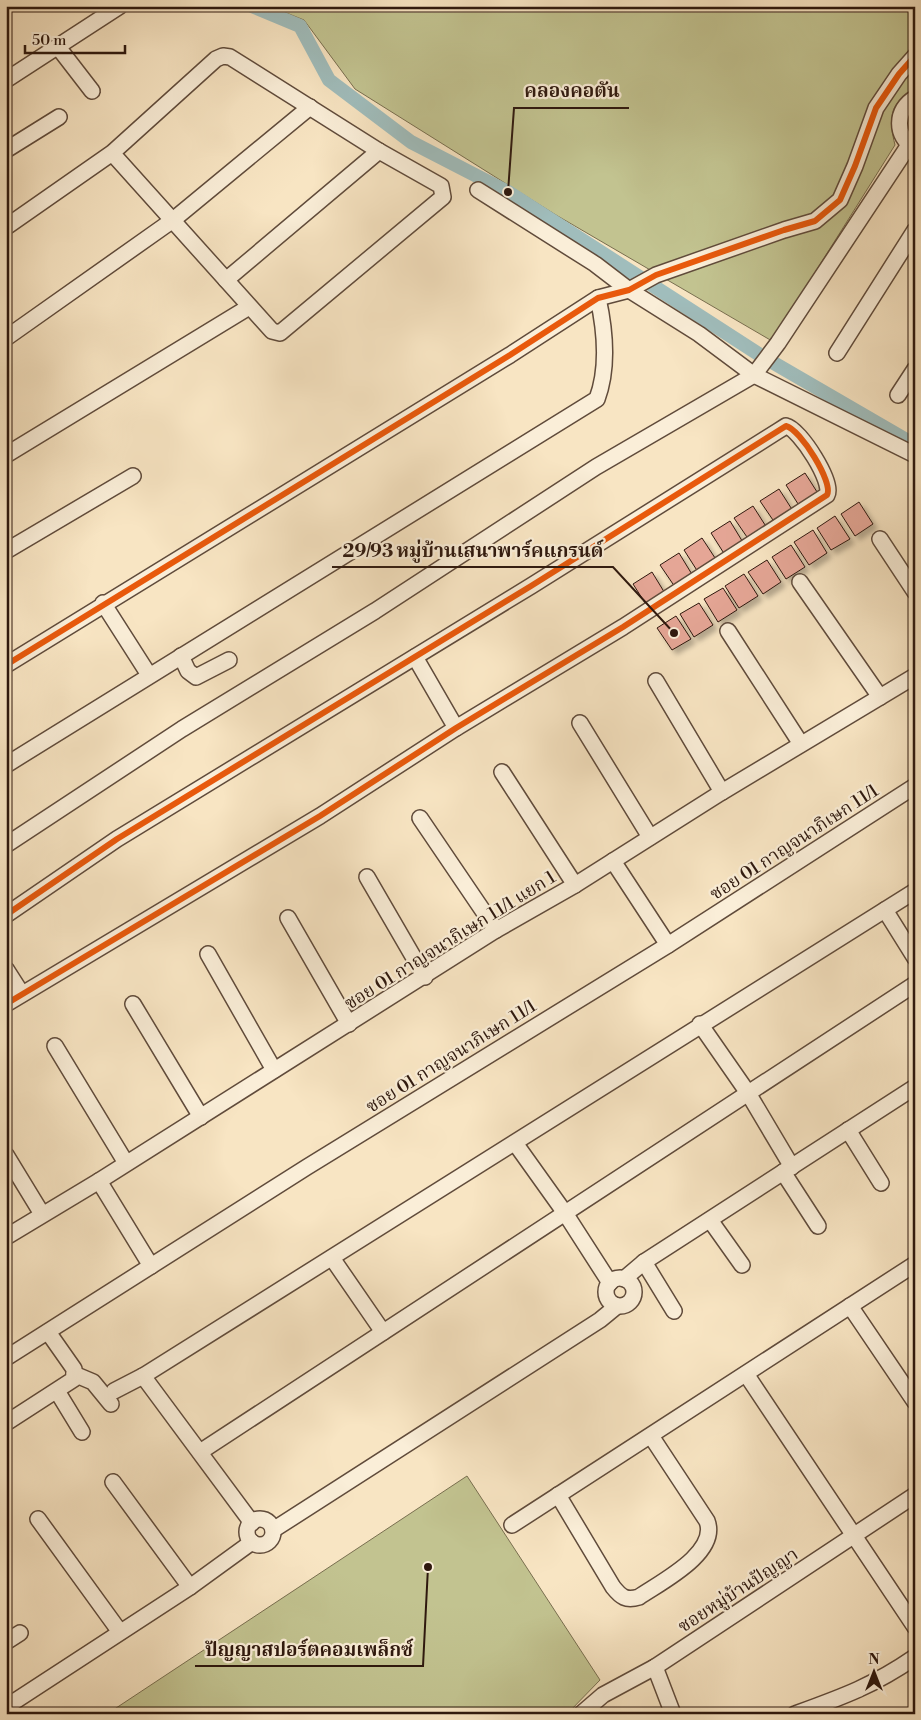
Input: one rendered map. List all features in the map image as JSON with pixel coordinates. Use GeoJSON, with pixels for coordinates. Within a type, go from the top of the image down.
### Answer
{"type":"FeatureCollection","features":[{"type":"Feature","properties":{"kind":"street"},"geometry":{"type":"LineString","coordinates":[[6,80],[120,6]]}},
{"type":"Feature","properties":{"kind":"street"},"geometry":{"type":"LineString","coordinates":[[58,46],[92,91]]}},
{"type":"Feature","properties":{"kind":"street"},"geometry":{"type":"LineString","coordinates":[[6,227],[112,153],[216,59],[223,56],[230,57],[379,151],[441,186],[443,197],[286,330],[280,333],[272,331],[112,153]]}},
{"type":"Feature","properties":{"kind":"street"},"geometry":{"type":"LineString","coordinates":[[6,664],[510,355],[598,298],[633,287],[656,275],[784,230],[815,222],[840,200],[855,166],[876,108],[899,74],[915,56]]}},
{"type":"Feature","properties":{"kind":"street"},"geometry":{"type":"LineString","coordinates":[[6,846],[182,729],[376,611],[596,467],[756,371],[778,343],[912,146],[900,132],[899,116],[907,102],[915,98]]}},
{"type":"Feature","properties":{"kind":"street"},"geometry":{"type":"LineString","coordinates":[[6,338],[173,220],[310,107]]}},
{"type":"Feature","properties":{"kind":"street"},"geometry":{"type":"LineString","coordinates":[[6,150],[59,117]]}},
{"type":"Feature","properties":{"kind":"street"},"geometry":{"type":"LineString","coordinates":[[226,280],[379,151]]}},
{"type":"Feature","properties":{"kind":"street"},"geometry":{"type":"LineString","coordinates":[[478,190],[633,287],[699,334],[756,371],[915,455]]}},
{"type":"Feature","properties":{"kind":"street"},"geometry":{"type":"LineString","coordinates":[[837,354],[915,230]]}},
{"type":"Feature","properties":{"kind":"street"},"geometry":{"type":"LineString","coordinates":[[6,765],[598,399],[603,374],[604,328],[598,298]]}},
{"type":"Feature","properties":{"kind":"street"},"geometry":{"type":"LineString","coordinates":[[6,455],[249,306]]}},
{"type":"Feature","properties":{"kind":"street"},"geometry":{"type":"LineString","coordinates":[[898,395],[915,369]]}},
{"type":"Feature","properties":{"kind":"street"},"geometry":{"type":"LineString","coordinates":[[6,915],[117,839],[416,657],[778,430],[789,426],[811,453],[828,483],[830,490],[827,496],[623,628],[456,728],[320,816],[6,1004]]}},
{"type":"Feature","properties":{"kind":"street"},"geometry":{"type":"LineString","coordinates":[[6,551],[133,476]]}},
{"type":"Feature","properties":{"kind":"street"},"geometry":{"type":"LineString","coordinates":[[880,539],[915,592]]}},
{"type":"Feature","properties":{"kind":"street"},"geometry":{"type":"LineString","coordinates":[[800,582],[880,697]]}},
{"type":"Feature","properties":{"kind":"street"},"geometry":{"type":"LineString","coordinates":[[103,603],[149,675]]}},
{"type":"Feature","properties":{"kind":"street"},"geometry":{"type":"LineString","coordinates":[[728,631],[801,744]]}},
{"type":"Feature","properties":{"kind":"street"},"geometry":{"type":"LineString","coordinates":[[181,656],[188,671],[196,677],[229,660]]}},
{"type":"Feature","properties":{"kind":"street"},"geometry":{"type":"LineString","coordinates":[[416,657],[456,728]]}},
{"type":"Feature","properties":{"kind":"street","name":"ซอย 01 กาญจนาภิเษก 11/1 แยก 1"},"geometry":{"type":"LineString","coordinates":[[6,1237],[425,977],[496,930],[575,885],[722,792],[915,676]]}},
{"type":"Feature","properties":{"kind":"street"},"geometry":{"type":"LineString","coordinates":[[656,681],[722,792]]}},
{"type":"Feature","properties":{"kind":"street"},"geometry":{"type":"LineString","coordinates":[[580,723],[650,837]]}},
{"type":"Feature","properties":{"kind":"street"},"geometry":{"type":"LineString","coordinates":[[502,772],[575,885]]}},
{"type":"Feature","properties":{"kind":"street","name":"ซอย 01 กาญจนาภิเษก 11/1"},"geometry":{"type":"LineString","coordinates":[[6,1358],[668,945],[915,786]]}},
{"type":"Feature","properties":{"kind":"street"},"geometry":{"type":"LineString","coordinates":[[420,818],[496,930]]}},
{"type":"Feature","properties":{"kind":"street"},"geometry":{"type":"LineString","coordinates":[[613,861],[668,945]]}},
{"type":"Feature","properties":{"kind":"street"},"geometry":{"type":"LineString","coordinates":[[367,877],[425,977]]}},
{"type":"Feature","properties":{"kind":"street"},"geometry":{"type":"LineString","coordinates":[[74,1374],[93,1382],[112,1397],[700,1024],[915,891]]}},
{"type":"Feature","properties":{"kind":"street"},"geometry":{"type":"LineString","coordinates":[[885,910],[915,958]]}},
{"type":"Feature","properties":{"kind":"street"},"geometry":{"type":"LineString","coordinates":[[288,918],[349,1024]]}},
{"type":"Feature","properties":{"kind":"street"},"geometry":{"type":"LineString","coordinates":[[208,954],[274,1070]]}},
{"type":"Feature","properties":{"kind":"street"},"geometry":{"type":"LineString","coordinates":[[6,969],[22,994]]}},
{"type":"Feature","properties":{"kind":"street"},"geometry":{"type":"LineString","coordinates":[[200,1452],[915,984]]}},
{"type":"Feature","properties":{"kind":"street"},"geometry":{"type":"LineString","coordinates":[[133,1004],[201,1117]]}},
{"type":"Feature","properties":{"kind":"street"},"geometry":{"type":"LineString","coordinates":[[700,1024],[748,1094],[818,1226]]}},
{"type":"Feature","properties":{"kind":"street"},"geometry":{"type":"LineString","coordinates":[[55,1046],[126,1164]]}},
{"type":"Feature","properties":{"kind":"street"},"geometry":{"type":"LineString","coordinates":[[617,1306],[608,1299],[606,1294],[617,1281],[915,1087]]}},
{"type":"Feature","properties":{"kind":"street"},"geometry":{"type":"LineString","coordinates":[[848,1130],[881,1183]]}},
{"type":"Feature","properties":{"kind":"street"},"geometry":{"type":"LineString","coordinates":[[273,1530],[271,1525],[262,1519],[252,1523],[247,1533],[252,1542],[264,1545],[269,1542],[273,1530],[600,1320],[617,1306],[629,1304],[633,1299],[633,1287],[617,1281],[515,1143]]}},
{"type":"Feature","properties":{"kind":"street"},"geometry":{"type":"LineString","coordinates":[[6,1155],[42,1214]]}},
{"type":"Feature","properties":{"kind":"street"},"geometry":{"type":"LineString","coordinates":[[99,1181],[151,1266]]}},
{"type":"Feature","properties":{"kind":"street"},"geometry":{"type":"LineString","coordinates":[[710,1220],[742,1265]]}},
{"type":"Feature","properties":{"kind":"street"},"geometry":{"type":"LineString","coordinates":[[332,1258],[383,1332]]}},
{"type":"Feature","properties":{"kind":"street"},"geometry":{"type":"LineString","coordinates":[[644,1262],[674,1311]]}},
{"type":"Feature","properties":{"kind":"street"},"geometry":{"type":"LineString","coordinates":[[512,1525],[915,1264]]}},
{"type":"Feature","properties":{"kind":"street"},"geometry":{"type":"LineString","coordinates":[[850,1306],[915,1402]]}},
{"type":"Feature","properties":{"kind":"street"},"geometry":{"type":"LineString","coordinates":[[6,1423],[71,1382],[74,1369],[48,1332]]}},
{"type":"Feature","properties":{"kind":"street"},"geometry":{"type":"LineString","coordinates":[[746,1374],[915,1627]]}},
{"type":"Feature","properties":{"kind":"street"},"geometry":{"type":"LineString","coordinates":[[143,1376],[252,1523]]}},
{"type":"Feature","properties":{"kind":"street"},"geometry":{"type":"LineString","coordinates":[[57,1391],[82,1432]]}},
{"type":"Feature","properties":{"kind":"street"},"geometry":{"type":"LineString","coordinates":[[558,1496],[621,1597],[630,1600],[639,1597],[688,1564],[708,1541],[710,1530],[651,1436]]}},
{"type":"Feature","properties":{"kind":"street"},"geometry":{"type":"LineString","coordinates":[[113,1482],[190,1587]]}},
{"type":"Feature","properties":{"kind":"street","name":"ซอยหมู่บ้านปัญญา"},"geometry":{"type":"LineString","coordinates":[[581,1714],[603,1695],[655,1667],[915,1495]]}},
{"type":"Feature","properties":{"kind":"street"},"geometry":{"type":"LineString","coordinates":[[38,1519],[120,1632]]}},
{"type":"Feature","properties":{"kind":"street"},"geometry":{"type":"LineString","coordinates":[[6,1707],[190,1587],[252,1542]]}},
{"type":"Feature","properties":{"kind":"street"},"geometry":{"type":"LineString","coordinates":[[6,1642],[20,1633]]}},
{"type":"Feature","properties":{"kind":"street"},"geometry":{"type":"LineString","coordinates":[[795,1714],[859,1691],[888,1676],[915,1657]]}},
{"type":"Feature","properties":{"kind":"street"},"geometry":{"type":"LineString","coordinates":[[655,1667],[673,1714]]}},
{"type":"Feature","properties":{"kind":"green space"},"geometry":{"type":"Polygon","coordinates":[[[269,6],[915,6],[915,91],[906,95],[895,106],[892,128],[895,145],[772,341],[556,215],[355,89],[304,20],[269,6]]]}},
{"type":"Feature","properties":{"kind":"green space"},"geometry":{"type":"Polygon","coordinates":[[[467,1476],[600,1680],[567,1714],[107,1714],[467,1476]]]}},
{"type":"Feature","properties":{"kind":"building"},"geometry":{"type":"Polygon","coordinates":[[[805,473],[819,495],[800,507],[786,485],[805,473]]]}},
{"type":"Feature","properties":{"kind":"building"},"geometry":{"type":"Polygon","coordinates":[[[779,489],[793,511],[775,523],[760,501],[779,489]]]}},
{"type":"Feature","properties":{"kind":"building"},"geometry":{"type":"Polygon","coordinates":[[[859,502],[873,524],[855,536],[841,514],[859,502]]]}},
{"type":"Feature","properties":{"kind":"building"},"geometry":{"type":"Polygon","coordinates":[[[753,506],[767,528],[749,540],[734,518],[753,506]]]}},
{"type":"Feature","properties":{"kind":"building"},"geometry":{"type":"Polygon","coordinates":[[[835,516],[850,539],[831,550],[817,528],[835,516]]]}},
{"type":"Feature","properties":{"kind":"building"},"geometry":{"type":"Polygon","coordinates":[[[730,521],[744,544],[725,555],[711,533],[730,521]]]}},
{"type":"Feature","properties":{"kind":"building"},"geometry":{"type":"Polygon","coordinates":[[[813,530],[827,553],[809,565],[794,542],[813,530]]]}},
{"type":"Feature","properties":{"kind":"building"},"geometry":{"type":"Polygon","coordinates":[[[702,538],[717,561],[698,572],[684,550],[702,538]]]}},
{"type":"Feature","properties":{"kind":"building"},"geometry":{"type":"Polygon","coordinates":[[[791,545],[805,567],[786,579],[772,557],[791,545]]]}},
{"type":"Feature","properties":{"kind":"building"},"geometry":{"type":"Polygon","coordinates":[[[679,553],[693,576],[675,587],[660,565],[679,553]]]}},
{"type":"Feature","properties":{"kind":"building"},"geometry":{"type":"Polygon","coordinates":[[[767,560],[781,582],[763,594],[748,572],[767,560]]]}},
{"type":"Feature","properties":{"kind":"building"},"geometry":{"type":"Polygon","coordinates":[[[652,572],[666,595],[647,606],[633,584],[652,572]]]}},
{"type":"Feature","properties":{"kind":"building"},"geometry":{"type":"Polygon","coordinates":[[[744,574],[758,596],[739,608],[725,586],[744,574]]]}},
{"type":"Feature","properties":{"kind":"building"},"geometry":{"type":"Polygon","coordinates":[[[723,588],[737,610],[718,622],[704,599],[723,588]]]}},
{"type":"Feature","properties":{"kind":"building"},"geometry":{"type":"Polygon","coordinates":[[[699,603],[713,625],[694,637],[680,614],[699,603]]]}},
{"type":"Feature","properties":{"kind":"building"},"geometry":{"type":"Polygon","coordinates":[[[676,616],[691,639],[672,650],[657,628],[676,616]]]}},
{"type":"Feature","properties":{"kind":"waterway"},"geometry":{"type":"LineString","coordinates":[[252,6],[300,26],[329,80],[411,142],[508,192],[760,355],[915,445]]}},
{"type":"Feature","properties":{"kind":"cycle path"},"geometry":{"type":"LineString","coordinates":[[6,665],[510,355],[598,298],[629,290],[656,275],[815,221],[840,200],[855,166],[876,108],[899,74],[915,56]]}},
{"type":"Feature","properties":{"kind":"cycle path"},"geometry":{"type":"LineString","coordinates":[[6,915],[117,839],[531,586],[786,426],[799,436],[821,469],[826,480],[827,495],[623,627],[456,728],[320,816],[6,1004]]}},
{"type":"Feature","properties":{"kind":"place","name":"คลองคอตัน"},"geometry":{"type":"Point","coordinates":[508,192]}},
{"type":"Feature","properties":{"kind":"place","name":"29/93 หมู่บ้านเสนาพาร์คแกรนด์"},"geometry":{"type":"Point","coordinates":[674,633]}},
{"type":"Feature","properties":{"kind":"place","name":"ปัญญาสปอร์ตคอมเพล็กซ์"},"geometry":{"type":"Point","coordinates":[428,1567]}}]}
